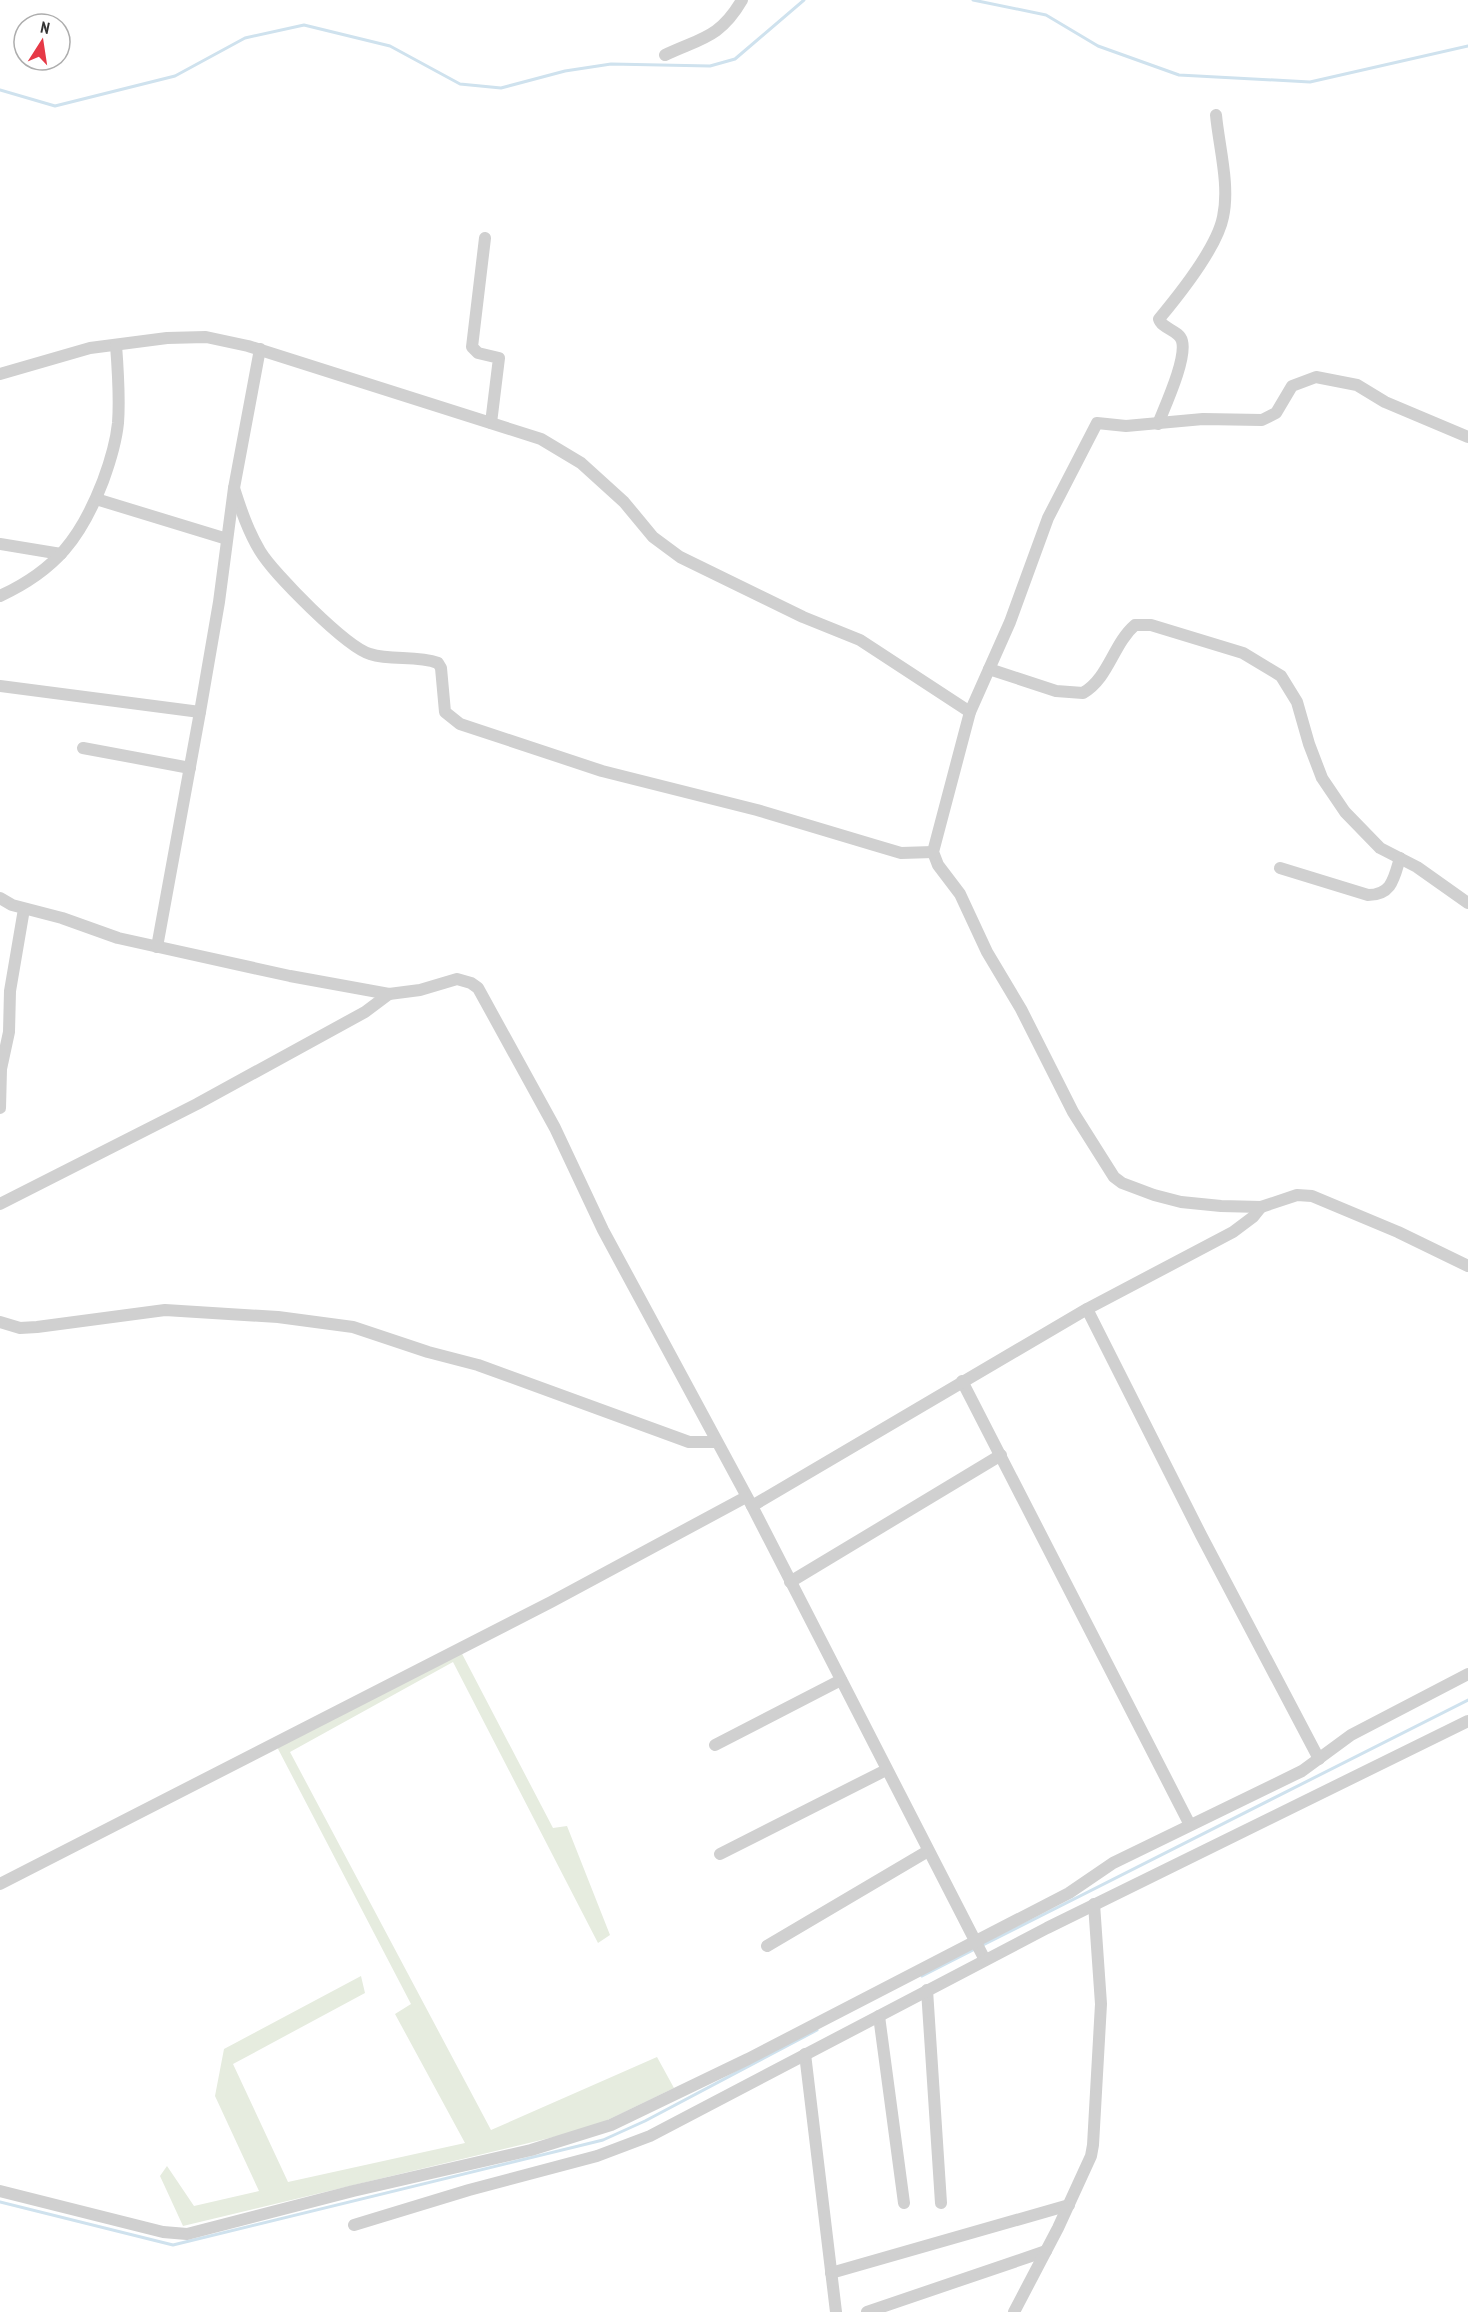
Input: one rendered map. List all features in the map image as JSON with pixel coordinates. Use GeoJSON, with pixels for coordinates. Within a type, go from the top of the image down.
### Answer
{"type":"FeatureCollection","features":[{"type":"Feature","properties":{"kind":"street"},"geometry":{"type":"LineString","coordinates":[[665,55],[706,39],[725,24],[741,0]]}},
{"type":"Feature","properties":{"kind":"street"},"geometry":{"type":"LineString","coordinates":[[1158,424],[1180,363],[1182,345],[1180,337],[1161,324],[1159,319],[1199,263],[1223,220],[1224,188],[1216,115]]}},
{"type":"Feature","properties":{"kind":"street"},"geometry":{"type":"LineString","coordinates":[[485,238],[472,347],[478,352],[500,358],[491,423]]}},
{"type":"Feature","properties":{"kind":"street"},"geometry":{"type":"LineString","coordinates":[[0,374],[50,358],[116,345],[186,336],[206,337],[260,349],[541,439],[581,463],[624,502],[653,537],[680,557],[803,617],[850,634],[970,712]]}},
{"type":"Feature","properties":{"kind":"street"},"geometry":{"type":"LineString","coordinates":[[0,596],[31,581],[61,554],[78,536],[96,499],[115,444],[118,383],[116,345]]}},
{"type":"Feature","properties":{"kind":"street"},"geometry":{"type":"LineString","coordinates":[[157,947],[200,712],[234,488],[260,349]]}},
{"type":"Feature","properties":{"kind":"street"},"geometry":{"type":"LineString","coordinates":[[1468,437],[1385,402],[1357,385],[1316,377],[1292,386],[1276,413],[1268,419],[1203,419],[1126,426],[1102,422],[1095,424],[1048,518],[970,712],[933,852],[938,865],[960,894],[987,952],[1021,1009],[1073,1112],[1114,1177],[1131,1187],[1181,1202],[1261,1207],[1297,1195],[1312,1196],[1398,1232],[1468,1266]]}},
{"type":"Feature","properties":{"kind":"street"},"geometry":{"type":"LineString","coordinates":[[234,488],[246,526],[277,574],[356,648],[388,658],[438,663],[441,668],[445,712],[460,724],[602,771],[757,810],[874,845],[902,852],[933,852]]}},
{"type":"Feature","properties":{"kind":"street"},"geometry":{"type":"LineString","coordinates":[[96,499],[227,539]]}},
{"type":"Feature","properties":{"kind":"street"},"geometry":{"type":"LineString","coordinates":[[0,544],[61,554]]}},
{"type":"Feature","properties":{"kind":"street"},"geometry":{"type":"LineString","coordinates":[[989,669],[1056,691],[1083,693],[1095,684],[1128,632],[1135,625],[1144,624],[1190,635],[1253,657],[1281,676],[1291,689],[1322,778],[1345,812],[1380,848],[1430,875],[1468,903]]}},
{"type":"Feature","properties":{"kind":"street"},"geometry":{"type":"LineString","coordinates":[[0,686],[200,712]]}},
{"type":"Feature","properties":{"kind":"street"},"geometry":{"type":"LineString","coordinates":[[83,748],[190,768]]}},
{"type":"Feature","properties":{"kind":"street"},"geometry":{"type":"LineString","coordinates":[[1280,868],[1368,895],[1379,895],[1388,888],[1400,858]]}},
{"type":"Feature","properties":{"kind":"street"},"geometry":{"type":"LineString","coordinates":[[0,898],[24,909],[62,918],[118,938],[267,972],[389,994],[420,990],[458,979],[464,979],[478,988],[555,1128],[603,1230],[749,1501],[981,1950]]}},
{"type":"Feature","properties":{"kind":"street"},"geometry":{"type":"LineString","coordinates":[[0,1108],[2,1069],[9,1032],[10,991],[24,909]]}},
{"type":"Feature","properties":{"kind":"street"},"geometry":{"type":"LineString","coordinates":[[0,1204],[197,1104],[365,1012],[389,994]]}},
{"type":"Feature","properties":{"kind":"street"},"geometry":{"type":"LineString","coordinates":[[0,1884],[749,1501],[1087,1309],[1233,1232],[1253,1217],[1261,1207]]}},
{"type":"Feature","properties":{"kind":"street"},"geometry":{"type":"LineString","coordinates":[[1087,1309],[1201,1535],[1319,1759]]}},
{"type":"Feature","properties":{"kind":"street"},"geometry":{"type":"LineString","coordinates":[[0,1322],[20,1328],[37,1328],[172,1310],[278,1317],[353,1327],[428,1352],[478,1365],[689,1442],[716,1442]]}},
{"type":"Feature","properties":{"kind":"street"},"geometry":{"type":"LineString","coordinates":[[962,1381],[1190,1825]]}},
{"type":"Feature","properties":{"kind":"street"},"geometry":{"type":"LineString","coordinates":[[790,1582],[1001,1455]]}},
{"type":"Feature","properties":{"kind":"street"},"geometry":{"type":"LineString","coordinates":[[354,2225],[628,2145],[686,2119],[927,1990],[981,1950],[1113,1863],[1302,1771],[1351,1735],[1468,1674]]}},
{"type":"Feature","properties":{"kind":"street"},"geometry":{"type":"LineString","coordinates":[[715,1745],[841,1680]]}},
{"type":"Feature","properties":{"kind":"street"},"geometry":{"type":"LineString","coordinates":[[0,2191],[164,2232],[187,2234],[353,2191],[531,2151],[611,2125],[981,1950],[1094,1904],[1468,1721]]}},
{"type":"Feature","properties":{"kind":"street"},"geometry":{"type":"LineString","coordinates":[[720,1854],[886,1770]]}},
{"type":"Feature","properties":{"kind":"street"},"geometry":{"type":"LineString","coordinates":[[767,1946],[928,1851]]}},
{"type":"Feature","properties":{"kind":"street"},"geometry":{"type":"LineString","coordinates":[[1014,2312],[1069,2205],[1091,2156],[1101,2004],[1094,1904]]}},
{"type":"Feature","properties":{"kind":"street"},"geometry":{"type":"LineString","coordinates":[[927,1990],[941,2203]]}},
{"type":"Feature","properties":{"kind":"street"},"geometry":{"type":"LineString","coordinates":[[879,2016],[904,2203]]}},
{"type":"Feature","properties":{"kind":"street"},"geometry":{"type":"LineString","coordinates":[[805,2054],[836,2312]]}},
{"type":"Feature","properties":{"kind":"street"},"geometry":{"type":"LineString","coordinates":[[831,2273],[1069,2205]]}},
{"type":"Feature","properties":{"kind":"street"},"geometry":{"type":"LineString","coordinates":[[867,2312],[1046,2251]]}},
{"type":"Feature","properties":{"kind":"shaded area"},"geometry":{"type":"Polygon","coordinates":[[[459,1648],[553,1828],[567,1826],[610,1935],[598,1943],[453,1662],[290,1752],[491,2130],[657,2057],[674,2088],[591,2128],[183,2226],[160,2176],[167,2166],[194,2206],[259,2191],[215,2096],[224,2049],[361,1976],[365,1993],[233,2064],[288,2182],[465,2143],[395,2014],[411,2004],[276,1745],[459,1648]]]}},
{"type":"Feature","properties":{"kind":"waterway"},"geometry":{"type":"LineString","coordinates":[[0,90],[55,106],[175,76],[245,38],[304,25],[390,46],[460,84],[501,88],[565,71],[611,64],[710,66],[735,59],[804,0]]}},
{"type":"Feature","properties":{"kind":"waterway"},"geometry":{"type":"LineString","coordinates":[[973,0],[1046,15],[1098,46],[1179,75],[1310,82],[1468,46]]}},
{"type":"Feature","properties":{"kind":"waterway"},"geometry":{"type":"LineString","coordinates":[[981,1946],[1468,1700]]}},
{"type":"Feature","properties":{"kind":"waterway"},"geometry":{"type":"LineString","coordinates":[[922,1976],[975,1949]]}},
{"type":"Feature","properties":{"kind":"waterway"},"geometry":{"type":"LineString","coordinates":[[0,2202],[173,2245],[603,2140],[645,2121],[817,2030]]}}]}
